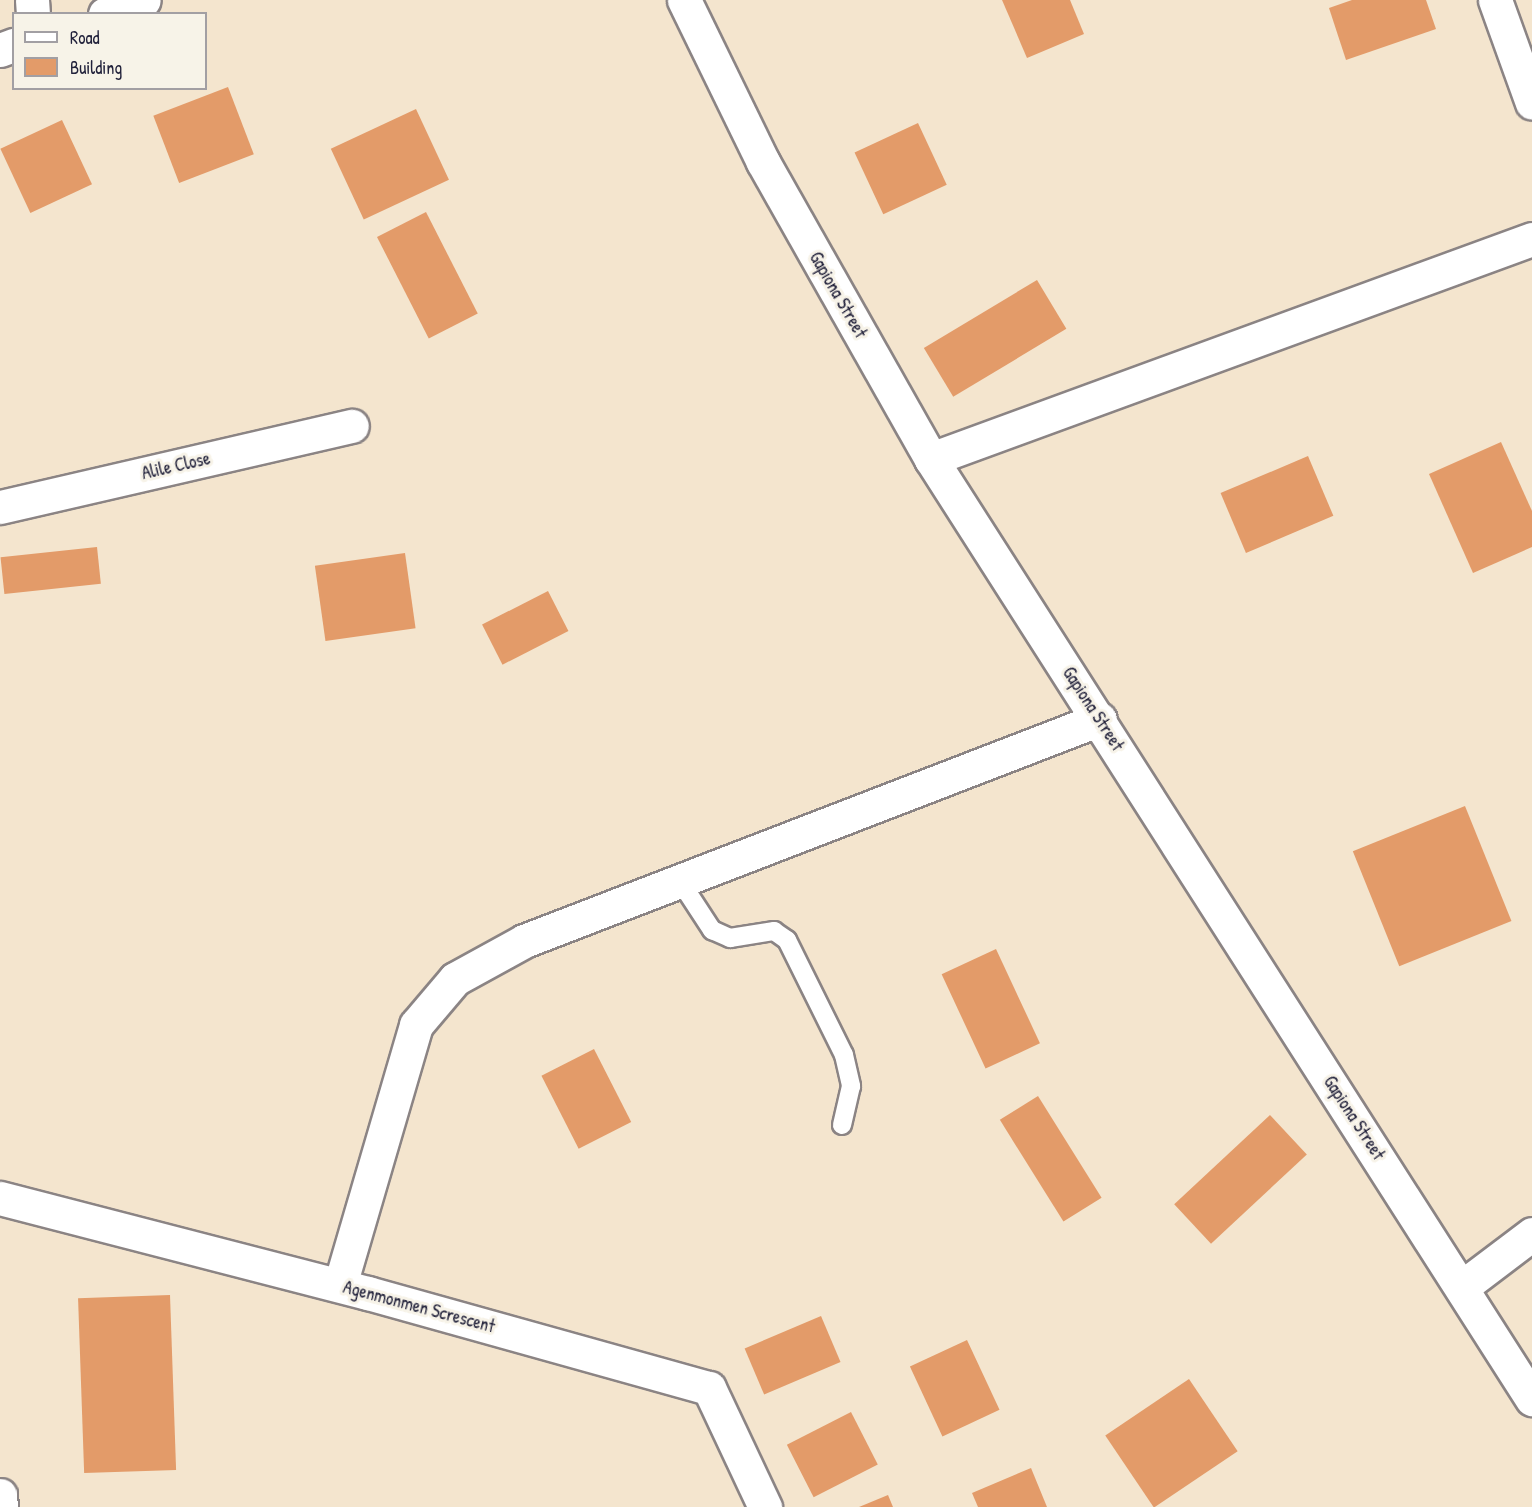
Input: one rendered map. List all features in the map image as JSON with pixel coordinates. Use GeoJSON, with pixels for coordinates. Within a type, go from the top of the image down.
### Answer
{"type":"FeatureCollection","features":[{"type":"Feature","properties":{"kind":"street"},"geometry":{"type":"LineString","coordinates":[[111,12],[144,0]]}},
{"type":"Feature","properties":{"kind":"street","name":"Gapiona Street"},"geometry":{"type":"LineString","coordinates":[[684,0],[763,162],[931,459],[1100,719],[1532,1400]]}},
{"type":"Feature","properties":{"kind":"street"},"geometry":{"type":"LineString","coordinates":[[1495,0],[1532,103]]}},
{"type":"Feature","properties":{"kind":"street"},"geometry":{"type":"LineString","coordinates":[[931,459],[1532,239]]}},
{"type":"Feature","properties":{"kind":"street","name":"Alile Close"},"geometry":{"type":"LineString","coordinates":[[0,507],[352,426]]}},
{"type":"Feature","properties":{"kind":"street"},"geometry":{"type":"LineString","coordinates":[[340,1285],[416,1025],[455,979],[524,941],[1100,719]]}},
{"type":"Feature","properties":{"kind":"street","name":"Agenmonmen Screscent"},"geometry":{"type":"LineString","coordinates":[[0,1198],[340,1285],[709,1388],[765,1507]]}},
{"type":"Feature","properties":{"kind":"street"},"geometry":{"type":"LineString","coordinates":[[1462,1287],[1532,1234]]}},
{"type":"Feature","properties":{"kind":"street"},"geometry":{"type":"LineString","coordinates":[[0,1495],[1,1507]]}},
{"type":"Feature","properties":{"kind":"lane"},"geometry":{"type":"LineString","coordinates":[[680,881],[712,930],[730,938],[774,931],[787,940],[844,1055],[851,1086],[842,1125]]}},
{"type":"Feature","properties":{"kind":"building"},"geometry":{"type":"Polygon","coordinates":[[[1002,0],[1070,0],[1084,34],[1027,58],[1002,0]]]}},
{"type":"Feature","properties":{"kind":"building"},"geometry":{"type":"Polygon","coordinates":[[[1352,0],[1426,0],[1436,29],[1346,60],[1329,8],[1352,0]]]}},
{"type":"Feature","properties":{"kind":"building"},"geometry":{"type":"Polygon","coordinates":[[[228,87],[254,154],[179,183],[153,116],[228,87]]]}},
{"type":"Feature","properties":{"kind":"building"},"geometry":{"type":"Polygon","coordinates":[[[416,109],[449,180],[364,219],[331,149],[416,109]]]}},
{"type":"Feature","properties":{"kind":"building"},"geometry":{"type":"Polygon","coordinates":[[[62,120],[92,184],[30,213],[0,149],[62,120]]]}},
{"type":"Feature","properties":{"kind":"building"},"geometry":{"type":"Polygon","coordinates":[[[918,123],[947,185],[883,214],[855,153],[918,123]]]}},
{"type":"Feature","properties":{"kind":"building"},"geometry":{"type":"Polygon","coordinates":[[[426,212],[478,314],[429,339],[377,237],[426,212]]]}},
{"type":"Feature","properties":{"kind":"building"},"geometry":{"type":"Polygon","coordinates":[[[1037,280],[1066,329],[953,397],[924,348],[1037,280]]]}},
{"type":"Feature","properties":{"kind":"building"},"geometry":{"type":"Polygon","coordinates":[[[1501,442],[1532,511],[1532,547],[1473,573],[1429,474],[1501,442]]]}},
{"type":"Feature","properties":{"kind":"building"},"geometry":{"type":"Polygon","coordinates":[[[1308,456],[1333,516],[1246,553],[1221,493],[1308,456]]]}},
{"type":"Feature","properties":{"kind":"building"},"geometry":{"type":"Polygon","coordinates":[[[97,547],[101,584],[4,594],[1,557],[97,547]]]}},
{"type":"Feature","properties":{"kind":"building"},"geometry":{"type":"Polygon","coordinates":[[[405,553],[416,628],[325,641],[315,566],[405,553]]]}},
{"type":"Feature","properties":{"kind":"building"},"geometry":{"type":"Polygon","coordinates":[[[548,591],[568,631],[502,665],[482,625],[548,591]]]}},
{"type":"Feature","properties":{"kind":"building"},"geometry":{"type":"Polygon","coordinates":[[[1465,806],[1511,921],[1399,966],[1353,851],[1465,806]]]}},
{"type":"Feature","properties":{"kind":"building"},"geometry":{"type":"Polygon","coordinates":[[[996,949],[1040,1043],[986,1069],[942,974],[996,949]]]}},
{"type":"Feature","properties":{"kind":"building"},"geometry":{"type":"Polygon","coordinates":[[[594,1049],[631,1122],[579,1149],[541,1076],[594,1049]]]}},
{"type":"Feature","properties":{"kind":"building"},"geometry":{"type":"Polygon","coordinates":[[[1038,1096],[1102,1198],[1063,1222],[1000,1120],[1038,1096]]]}},
{"type":"Feature","properties":{"kind":"building"},"geometry":{"type":"Polygon","coordinates":[[[1270,1115],[1307,1154],[1211,1244],[1174,1204],[1270,1115]]]}},
{"type":"Feature","properties":{"kind":"building"},"geometry":{"type":"Polygon","coordinates":[[[170,1295],[176,1470],[84,1473],[78,1298],[170,1295]]]}},
{"type":"Feature","properties":{"kind":"building"},"geometry":{"type":"Polygon","coordinates":[[[821,1316],[841,1362],[764,1394],[745,1348],[821,1316]]]}},
{"type":"Feature","properties":{"kind":"building"},"geometry":{"type":"Polygon","coordinates":[[[967,1340],[1000,1410],[942,1436],[910,1367],[967,1340]]]}},
{"type":"Feature","properties":{"kind":"building"},"geometry":{"type":"Polygon","coordinates":[[[1189,1379],[1238,1451],[1154,1507],[1105,1435],[1189,1379]]]}},
{"type":"Feature","properties":{"kind":"building"},"geometry":{"type":"Polygon","coordinates":[[[851,1412],[878,1465],[814,1497],[787,1445],[851,1412]]]}},
{"type":"Feature","properties":{"kind":"building"},"geometry":{"type":"Polygon","coordinates":[[[1031,1468],[1047,1507],[978,1507],[972,1493],[1031,1468]]]}},
{"type":"Feature","properties":{"kind":"building"},"geometry":{"type":"Polygon","coordinates":[[[888,1495],[893,1507],[859,1507],[888,1495]]]}}]}
